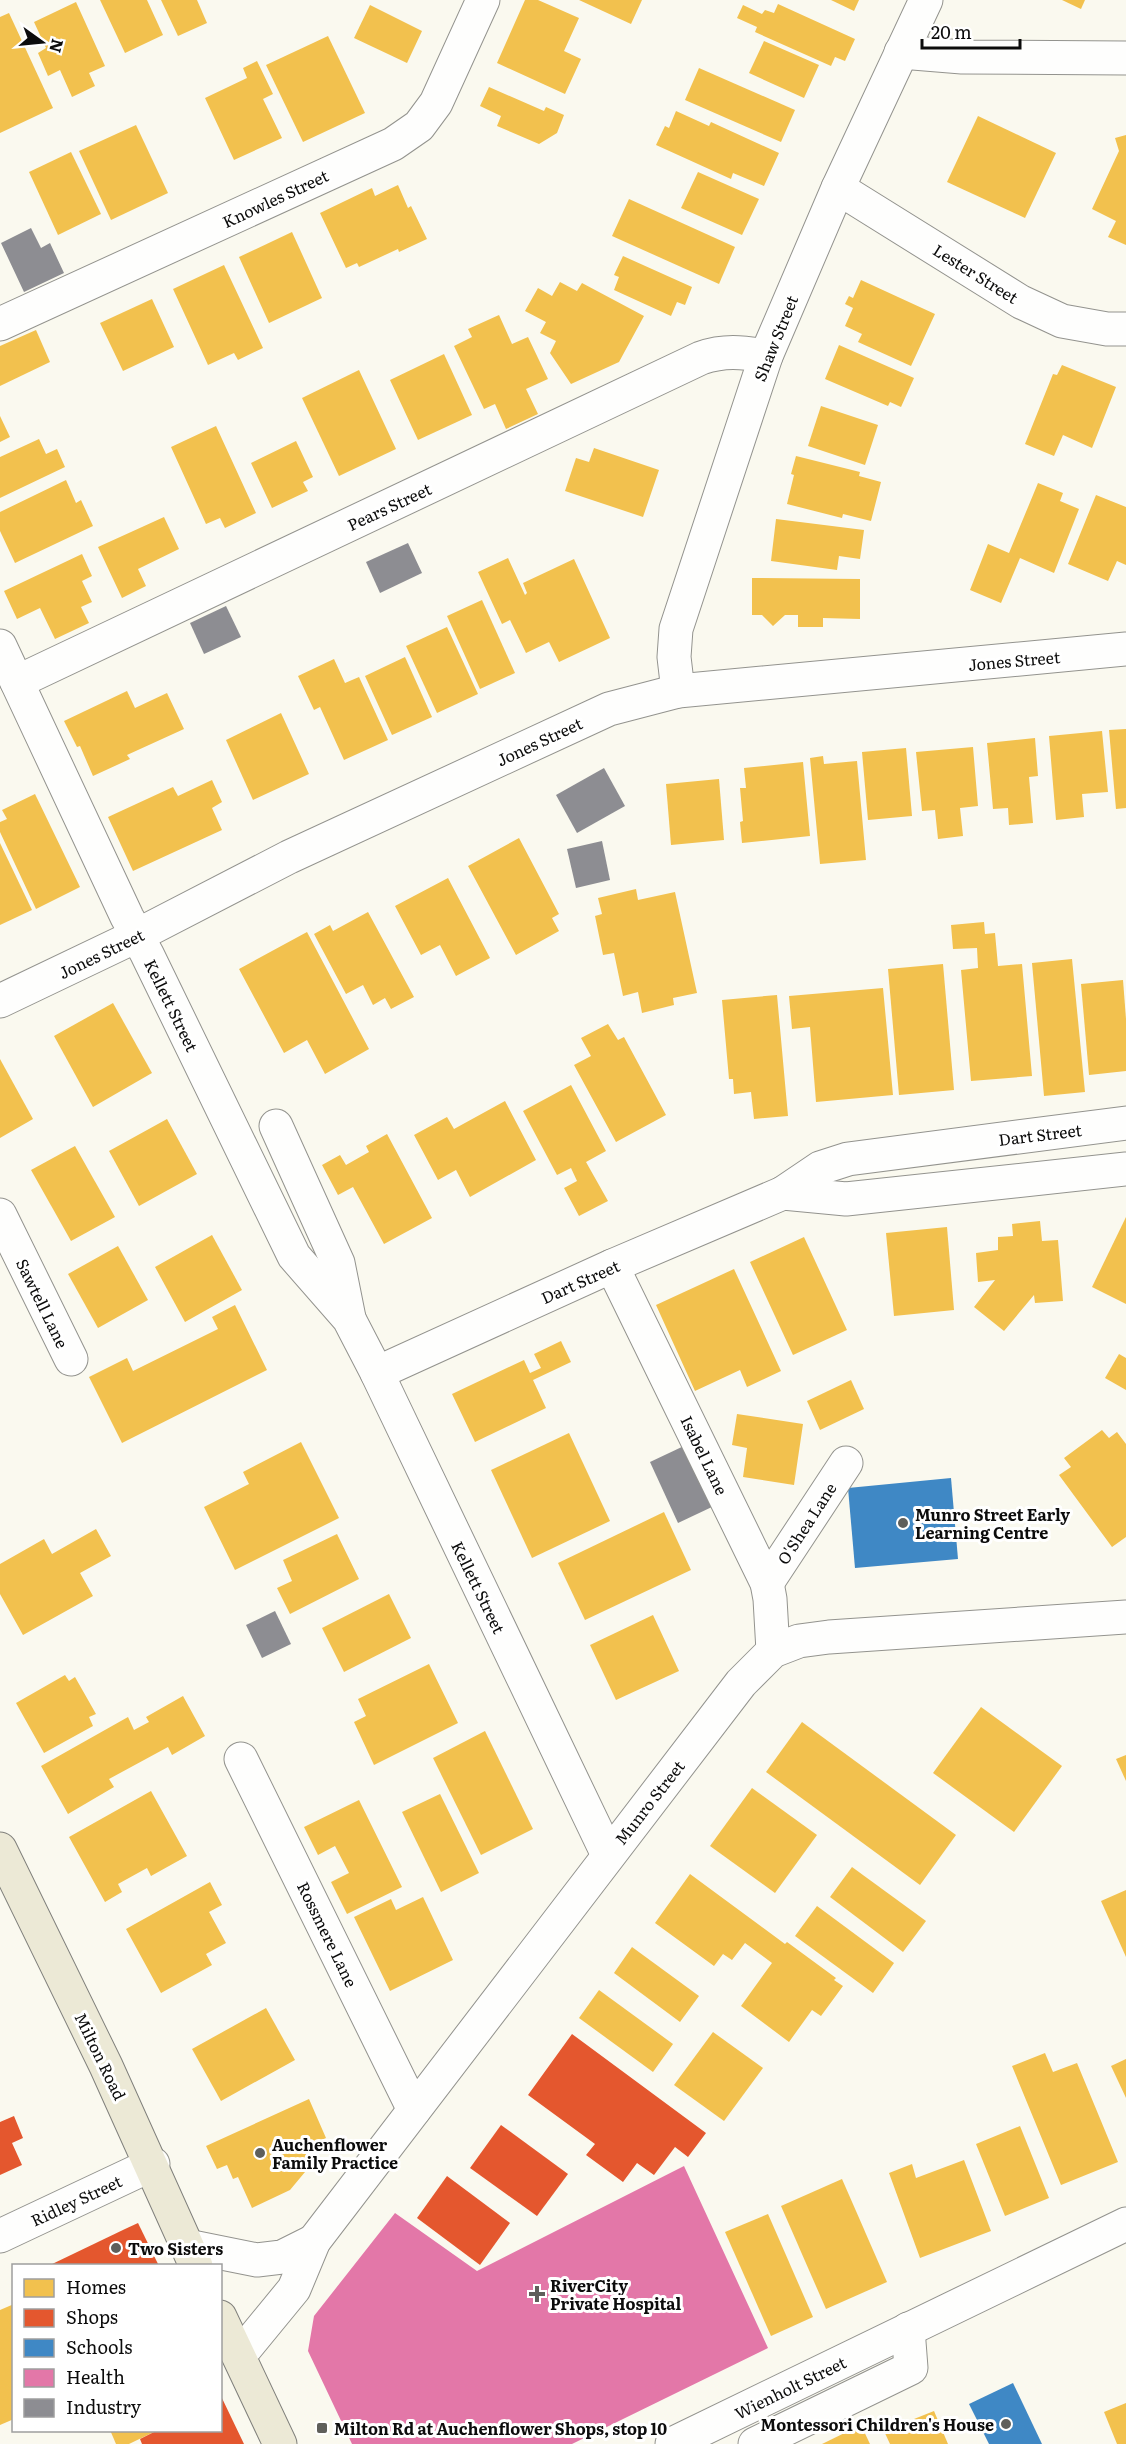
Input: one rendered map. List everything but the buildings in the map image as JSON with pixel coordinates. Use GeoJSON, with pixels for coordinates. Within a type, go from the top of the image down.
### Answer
{"type":"FeatureCollection","features":[{"type":"Feature","properties":{"kind":"main road","name":"Milton Road"},"geometry":{"type":"LineString","coordinates":[[0,1849],[153,2164],[192,2256]]}},
{"type":"Feature","properties":{"kind":"main road"},"geometry":{"type":"LineString","coordinates":[[222,2321],[280,2444]]}},
{"type":"Feature","properties":{"kind":"street","name":"Knowles Street"},"geometry":{"type":"LineString","coordinates":[[0,324],[393,144],[419,126],[436,103],[483,0]]}},
{"type":"Feature","properties":{"kind":"street","name":"Shaw Street"},"geometry":{"type":"LineString","coordinates":[[678,691],[674,657],[676,629],[766,356],[838,188],[926,0]]}},
{"type":"Feature","properties":{"kind":"street"},"geometry":{"type":"LineString","coordinates":[[901,52],[962,57],[1126,58]]}},
{"type":"Feature","properties":{"kind":"street","name":"Lester Street"},"geometry":{"type":"LineString","coordinates":[[838,188],[1021,302],[1062,321],[1107,329],[1126,329]]}},
{"type":"Feature","properties":{"kind":"street","name":"Pears Street"},"geometry":{"type":"LineString","coordinates":[[17,682],[701,358],[736,351],[766,356]]}},
{"type":"Feature","properties":{"kind":"street","name":"Kellett Street"},"geometry":{"type":"LineString","coordinates":[[0,646],[136,936],[147,954],[294,1256],[349,1319],[608,1856]]}},
{"type":"Feature","properties":{"kind":"street","name":"Jones Street"},"geometry":{"type":"LineString","coordinates":[[0,1001],[136,936],[289,857],[609,709],[678,691],[1126,649]]}},
{"type":"Feature","properties":{"kind":"street","name":"Dart Street"},"geometry":{"type":"LineString","coordinates":[[377,1373],[612,1266],[783,1193],[820,1168],[848,1159],[1126,1123]]}},
{"type":"Feature","properties":{"kind":"street","name":"Kellett Street"},"geometry":{"type":"LineString","coordinates":[[276,1126],[338,1263],[349,1319]]}},
{"type":"Feature","properties":{"kind":"street","name":"Dart Street"},"geometry":{"type":"LineString","coordinates":[[783,1193],[846,1199],[1126,1168]]}},
{"type":"Feature","properties":{"kind":"street","name":"Sawtell Lane"},"geometry":{"type":"LineString","coordinates":[[0,1215],[71,1359]]}},
{"type":"Feature","properties":{"kind":"street","name":"Isabel Lane"},"geometry":{"type":"LineString","coordinates":[[612,1266],[767,1582],[773,1651]]}},
{"type":"Feature","properties":{"kind":"street","name":"O'Shea Lane"},"geometry":{"type":"LineString","coordinates":[[767,1582],[846,1463]]}},
{"type":"Feature","properties":{"kind":"street","name":"Munro Street"},"geometry":{"type":"LineString","coordinates":[[239,2356],[294,2289],[314,2241],[741,1683],[773,1651],[799,1641],[829,1637],[1126,1617]]}},
{"type":"Feature","properties":{"kind":"street","name":"Rossmere Lane"},"geometry":{"type":"LineString","coordinates":[[241,1759],[414,2110]]}},
{"type":"Feature","properties":{"kind":"street","name":"Ridley Street"},"geometry":{"type":"LineString","coordinates":[[0,2236],[153,2164]]}},
{"type":"Feature","properties":{"kind":"street","name":"Wienholt Street"},"geometry":{"type":"LineString","coordinates":[[672,2444],[1126,2223]]}},
{"type":"Feature","properties":{"kind":"street","name":"Munro Street"},"geometry":{"type":"LineString","coordinates":[[192,2256],[257,2260],[282,2257],[314,2241]]}},
{"type":"Feature","properties":{"kind":"street"},"geometry":{"type":"LineString","coordinates":[[755,2444],[911,2368],[908,2329]]}},
{"type":"Feature","properties":{"kind":"place","name":"Munro Street Early Learning Centre"},"geometry":{"type":"Point","coordinates":[903,1523]}},
{"type":"Feature","properties":{"kind":"place","name":"Auchenflower Family Practice"},"geometry":{"type":"Point","coordinates":[260,2153]}},
{"type":"Feature","properties":{"kind":"place","name":"Two Sisters"},"geometry":{"type":"Point","coordinates":[116,2248]}},
{"type":"Feature","properties":{"kind":"place","name":"RiverCity Private Hospital"},"geometry":{"type":"Point","coordinates":[537,2294]}},
{"type":"Feature","properties":{"kind":"place","name":"Montessori Children's House"},"geometry":{"type":"Point","coordinates":[1006,2424]}},
{"type":"Feature","properties":{"kind":"place","name":"Milton Rd at Auchenflower Shops, stop 10"},"geometry":{"type":"Point","coordinates":[322,2428]}}]}
